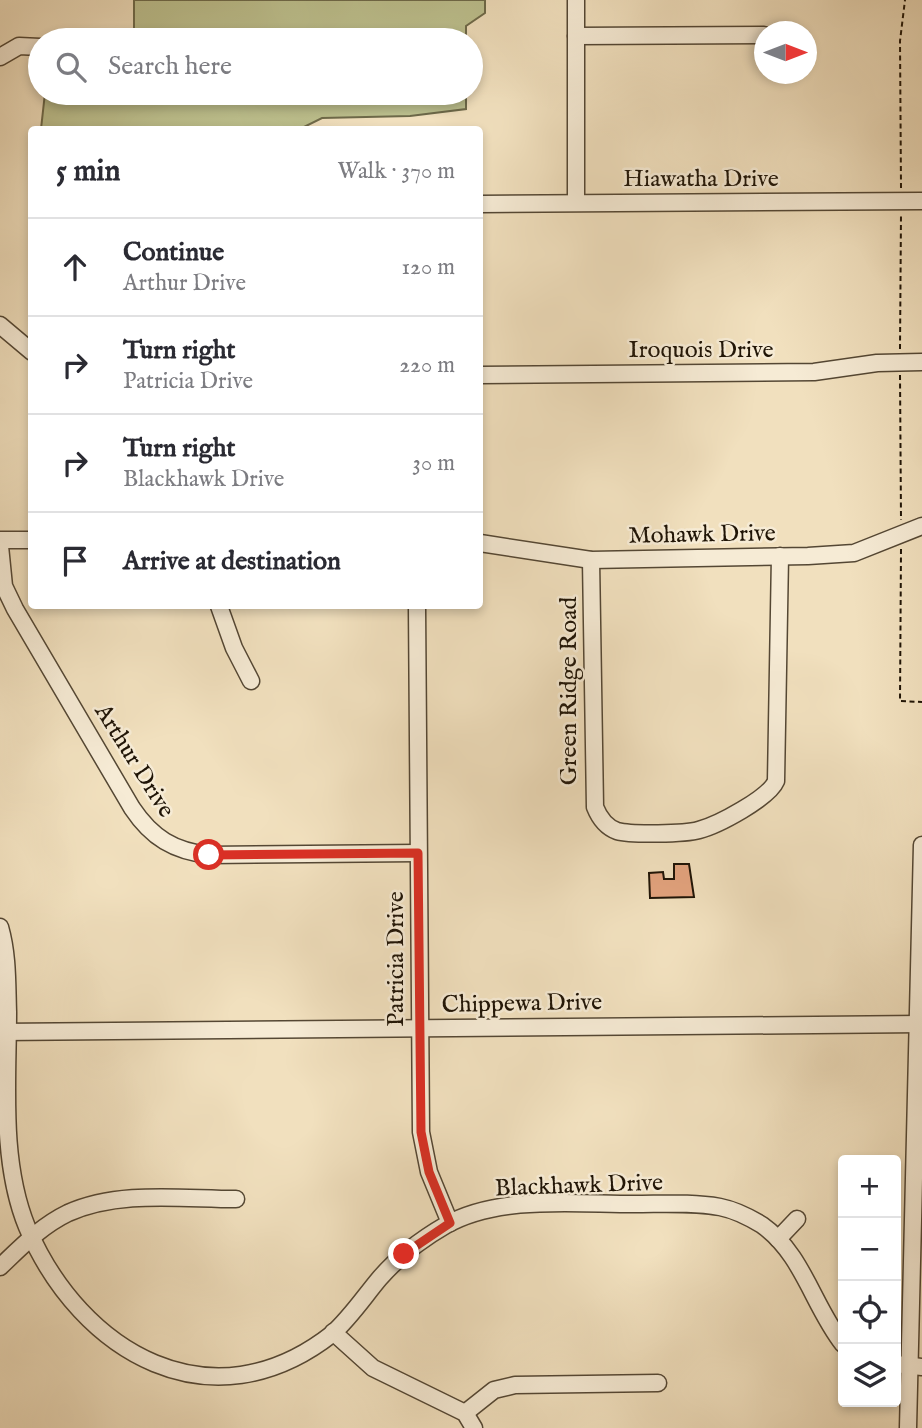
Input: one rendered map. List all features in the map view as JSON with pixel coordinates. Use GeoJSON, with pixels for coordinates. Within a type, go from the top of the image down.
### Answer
{"type":"FeatureCollection","features":[{"type":"Feature","properties":{"kind":"street"},"geometry":{"type":"LineString","coordinates":[[576,0],[576,202]]}},
{"type":"Feature","properties":{"kind":"street"},"geometry":{"type":"LineString","coordinates":[[576,36],[754,35]]}},
{"type":"Feature","properties":{"kind":"street"},"geometry":{"type":"LineString","coordinates":[[0,57],[19,46],[28,46]]}},
{"type":"Feature","properties":{"kind":"street","name":"Hiawatha Drive"},"geometry":{"type":"LineString","coordinates":[[483,204],[922,201]]}},
{"type":"Feature","properties":{"kind":"street"},"geometry":{"type":"LineString","coordinates":[[0,325],[28,349]]}},
{"type":"Feature","properties":{"kind":"street","name":"Iroquois Drive"},"geometry":{"type":"LineString","coordinates":[[483,375],[814,372],[877,363],[922,362]]}},
{"type":"Feature","properties":{"kind":"street","name":"Mohawk Drive"},"geometry":{"type":"LineString","coordinates":[[483,543],[591,559],[780,556],[855,553],[922,526]]}},
{"type":"Feature","properties":{"kind":"street"},"geometry":{"type":"LineString","coordinates":[[0,540],[28,540]]}},
{"type":"Feature","properties":{"kind":"street","name":"Arthur Drive"},"geometry":{"type":"LineString","coordinates":[[0,546],[4,586],[15,609],[132,808],[156,838],[181,850],[209,855],[418,853]]}},
{"type":"Feature","properties":{"kind":"street","name":"Green Ridge Road"},"geometry":{"type":"LineString","coordinates":[[591,559],[595,807],[602,821],[616,831],[688,832],[705,828],[765,795],[776,781],[780,556]]}},
{"type":"Feature","properties":{"kind":"street"},"geometry":{"type":"LineString","coordinates":[[220,609],[229,638],[251,681]]}},
{"type":"Feature","properties":{"kind":"street","name":"Patricia Drive"},"geometry":{"type":"LineString","coordinates":[[417,609],[419,1028],[424,1149],[435,1191],[450,1223]]}},
{"type":"Feature","properties":{"kind":"street"},"geometry":{"type":"LineString","coordinates":[[908,1428],[909,1366],[917,1328],[922,845]]}},
{"type":"Feature","properties":{"kind":"street","name":"Blackhawk Drive"},"geometry":{"type":"LineString","coordinates":[[0,927],[7,968],[4,1032],[9,1149],[21,1210],[32,1237],[68,1297],[96,1326],[128,1350],[174,1373],[214,1381],[258,1375],[282,1367],[333,1332],[395,1262],[422,1240],[450,1223],[520,1206],[704,1204],[739,1213],[778,1238],[794,1258],[838,1335]]}},
{"type":"Feature","properties":{"kind":"street","name":"Chippewa Drive"},"geometry":{"type":"LineString","coordinates":[[4,1032],[920,1024]]}},
{"type":"Feature","properties":{"kind":"street"},"geometry":{"type":"LineString","coordinates":[[0,1267],[32,1237],[69,1213],[105,1202],[236,1199]]}},
{"type":"Feature","properties":{"kind":"street"},"geometry":{"type":"LineString","coordinates":[[778,1238],[797,1219]]}},
{"type":"Feature","properties":{"kind":"street"},"geometry":{"type":"LineString","coordinates":[[333,1332],[373,1368],[465,1413],[474,1428]]}},
{"type":"Feature","properties":{"kind":"street"},"geometry":{"type":"LineString","coordinates":[[465,1413],[494,1390],[515,1385],[658,1383]]}},
{"type":"Feature","properties":{"kind":"path"},"geometry":{"type":"LineString","coordinates":[[901,187],[900,41],[905,0]]}},
{"type":"Feature","properties":{"kind":"path"},"geometry":{"type":"LineString","coordinates":[[900,352],[901,212]]}},
{"type":"Feature","properties":{"kind":"path"},"geometry":{"type":"LineString","coordinates":[[900,371],[901,520]]}},
{"type":"Feature","properties":{"kind":"path"},"geometry":{"type":"LineString","coordinates":[[901,552],[900,701],[922,702]]}},
{"type":"Feature","properties":{"kind":"green space"},"geometry":{"type":"Polygon","coordinates":[[[134,0],[485,0],[485,13],[466,28],[134,28],[134,0]]]}},
{"type":"Feature","properties":{"kind":"green space"},"geometry":{"type":"Polygon","coordinates":[[[44,105],[466,105],[466,109],[410,116],[322,118],[306,126],[41,126],[44,105]]]}},
{"type":"Feature","properties":{"kind":"building"},"geometry":{"type":"Polygon","coordinates":[[[674,864],[689,864],[694,897],[650,898],[649,873],[663,872],[664,879],[674,879],[674,864]]]}},
{"type":"Feature","properties":{"kind":"route"},"geometry":{"type":"LineString","coordinates":[[209,855],[418,853],[421,1132],[435,1191],[450,1223],[404,1254]]}}]}
